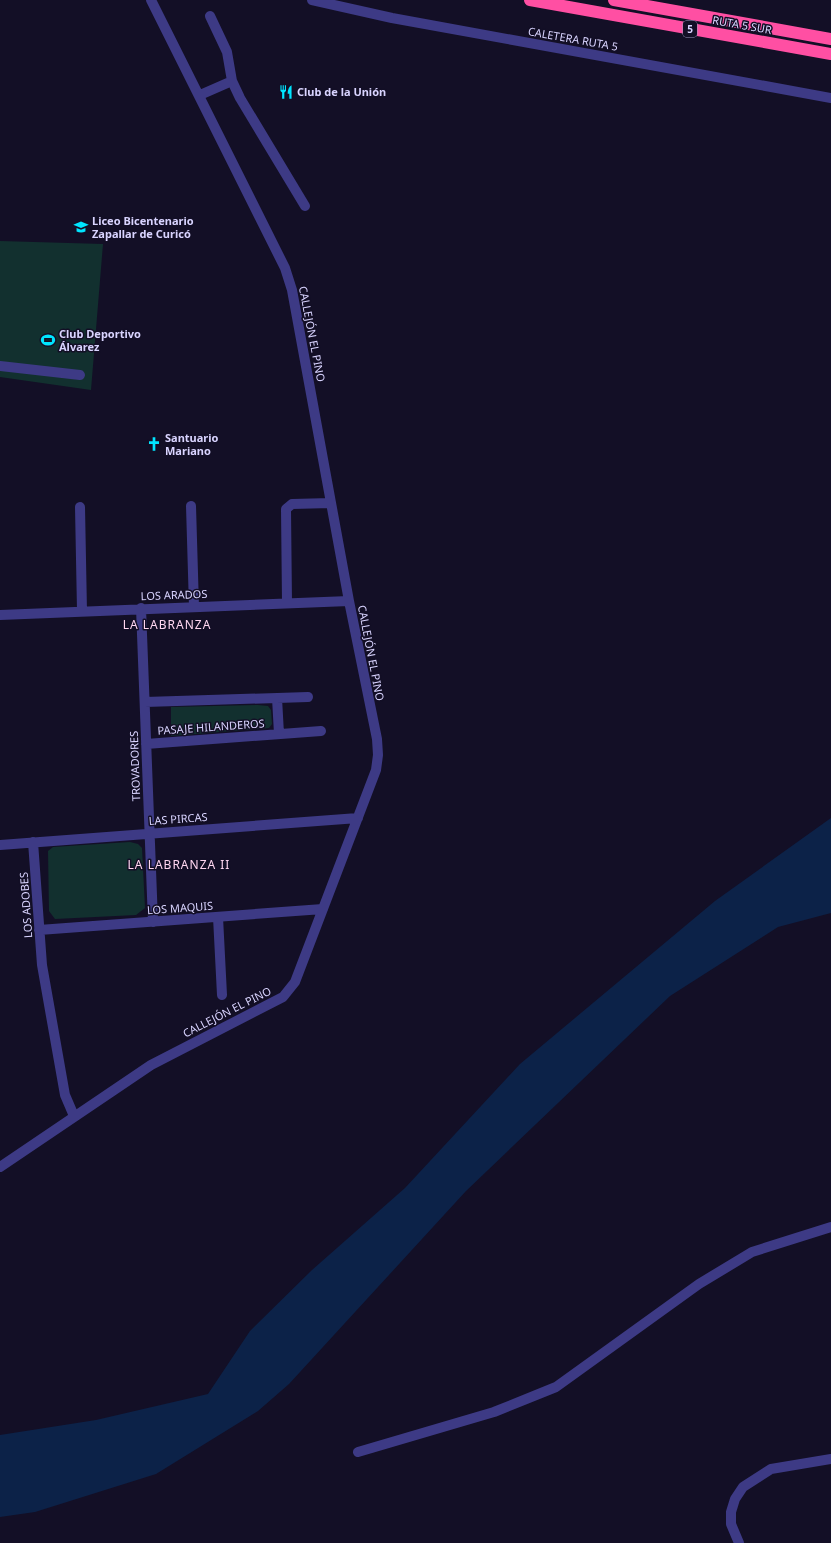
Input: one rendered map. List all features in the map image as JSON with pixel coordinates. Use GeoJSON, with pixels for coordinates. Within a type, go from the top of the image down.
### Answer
{"type":"FeatureCollection","features":[{"type":"Feature","properties":{"kind":"highway","name":"RUTA 5 SUR"},"geometry":{"type":"LineString","coordinates":[[530,0],[831,54]]}},
{"type":"Feature","properties":{"kind":"highway","name":"RUTA 5 SUR"},"geometry":{"type":"LineString","coordinates":[[614,0],[831,39]]}},
{"type":"Feature","properties":{"kind":"street","name":"CALLEJÓN EL PINO"},"geometry":{"type":"LineString","coordinates":[[0,1168],[74,1116],[173,1053],[270,1006],[283,997],[295,982],[376,770],[378,747],[349,601],[292,290],[285,268],[200,95],[151,0]]}},
{"type":"Feature","properties":{"kind":"street","name":"CALETERA RUTA 5"},"geometry":{"type":"LineString","coordinates":[[312,0],[392,18],[831,98]]}},
{"type":"Feature","properties":{"kind":"street"},"geometry":{"type":"LineString","coordinates":[[210,16],[227,52],[232,81],[240,98],[305,206]]}},
{"type":"Feature","properties":{"kind":"street"},"geometry":{"type":"LineString","coordinates":[[200,95],[232,81]]}},
{"type":"Feature","properties":{"kind":"street"},"geometry":{"type":"LineString","coordinates":[[0,366],[80,376]]}},
{"type":"Feature","properties":{"kind":"street"},"geometry":{"type":"LineString","coordinates":[[287,604],[286,509],[292,504],[331,503]]}},
{"type":"Feature","properties":{"kind":"street"},"geometry":{"type":"LineString","coordinates":[[191,506],[194,607]]}},
{"type":"Feature","properties":{"kind":"street"},"geometry":{"type":"LineString","coordinates":[[80,507],[82,611]]}},
{"type":"Feature","properties":{"kind":"street","name":"LOS ARADOS"},"geometry":{"type":"LineString","coordinates":[[0,615],[141,608],[349,601]]}},
{"type":"Feature","properties":{"kind":"street","name":"TROVADORES"},"geometry":{"type":"LineString","coordinates":[[141,608],[153,922]]}},
{"type":"Feature","properties":{"kind":"street"},"geometry":{"type":"LineString","coordinates":[[145,702],[308,697]]}},
{"type":"Feature","properties":{"kind":"street","name":"PASAJE HILANDEROS"},"geometry":{"type":"LineString","coordinates":[[277,698],[279,734]]}},
{"type":"Feature","properties":{"kind":"street","name":"PASAJE HILANDEROS"},"geometry":{"type":"LineString","coordinates":[[146,744],[321,731]]}},
{"type":"Feature","properties":{"kind":"street","name":"LAS PIRCAS"},"geometry":{"type":"LineString","coordinates":[[0,845],[358,818]]}},
{"type":"Feature","properties":{"kind":"street","name":"LOS ADOBES"},"geometry":{"type":"LineString","coordinates":[[33,842],[42,965],[65,1095],[74,1116]]}},
{"type":"Feature","properties":{"kind":"street","name":"LOS MAQUIS"},"geometry":{"type":"LineString","coordinates":[[39,930],[323,909]]}},
{"type":"Feature","properties":{"kind":"street"},"geometry":{"type":"LineString","coordinates":[[218,917],[222,995]]}},
{"type":"Feature","properties":{"kind":"street"},"geometry":{"type":"LineString","coordinates":[[358,1452],[494,1412],[556,1387],[699,1284],[752,1252],[831,1227]]}},
{"type":"Feature","properties":{"kind":"street"},"geometry":{"type":"LineString","coordinates":[[739,1543],[731,1524],[731,1512],[735,1499],[743,1487],[771,1469],[831,1459]]}},
{"type":"Feature","properties":{"kind":"green space","name":"Club Deportivo Álvarez"},"geometry":{"type":"Polygon","coordinates":[[[0,241],[103,244],[91,390],[0,377],[0,241]]]}},
{"type":"Feature","properties":{"kind":"green space"},"geometry":{"type":"Polygon","coordinates":[[[268,706],[271,710],[272,724],[269,728],[171,736],[171,707],[268,706]]]}},
{"type":"Feature","properties":{"kind":"green space"},"geometry":{"type":"Polygon","coordinates":[[[130,842],[138,844],[142,848],[145,908],[136,915],[55,919],[49,911],[48,851],[53,847],[130,842]]]}},
{"type":"Feature","properties":{"kind":"water"},"geometry":{"type":"Polygon","coordinates":[[[831,818],[831,913],[778,927],[670,996],[466,1191],[289,1384],[258,1411],[156,1474],[35,1512],[0,1517],[0,1435],[96,1420],[208,1394],[250,1331],[312,1270],[405,1188],[520,1064],[715,901],[831,818]]]}},
{"type":"Feature","properties":{"kind":"place","name":"Club de la Unión"},"geometry":{"type":"Point","coordinates":[286,92]}},
{"type":"Feature","properties":{"kind":"place","name":"Liceo Bicentenario Zapallar de Curicó"},"geometry":{"type":"Point","coordinates":[81,227]}},
{"type":"Feature","properties":{"kind":"place","name":"Club Deportivo Álvarez"},"geometry":{"type":"Point","coordinates":[48,340]}},
{"type":"Feature","properties":{"kind":"place","name":"Santuario Mariano"},"geometry":{"type":"Point","coordinates":[154,444]}},
{"type":"Feature","properties":{"kind":"district","name":"LA LABRANZA"},"geometry":{"type":"Point","coordinates":[167,625]}},
{"type":"Feature","properties":{"kind":"district","name":"LA LABRANZA II"},"geometry":{"type":"Point","coordinates":[179,865]}}]}
